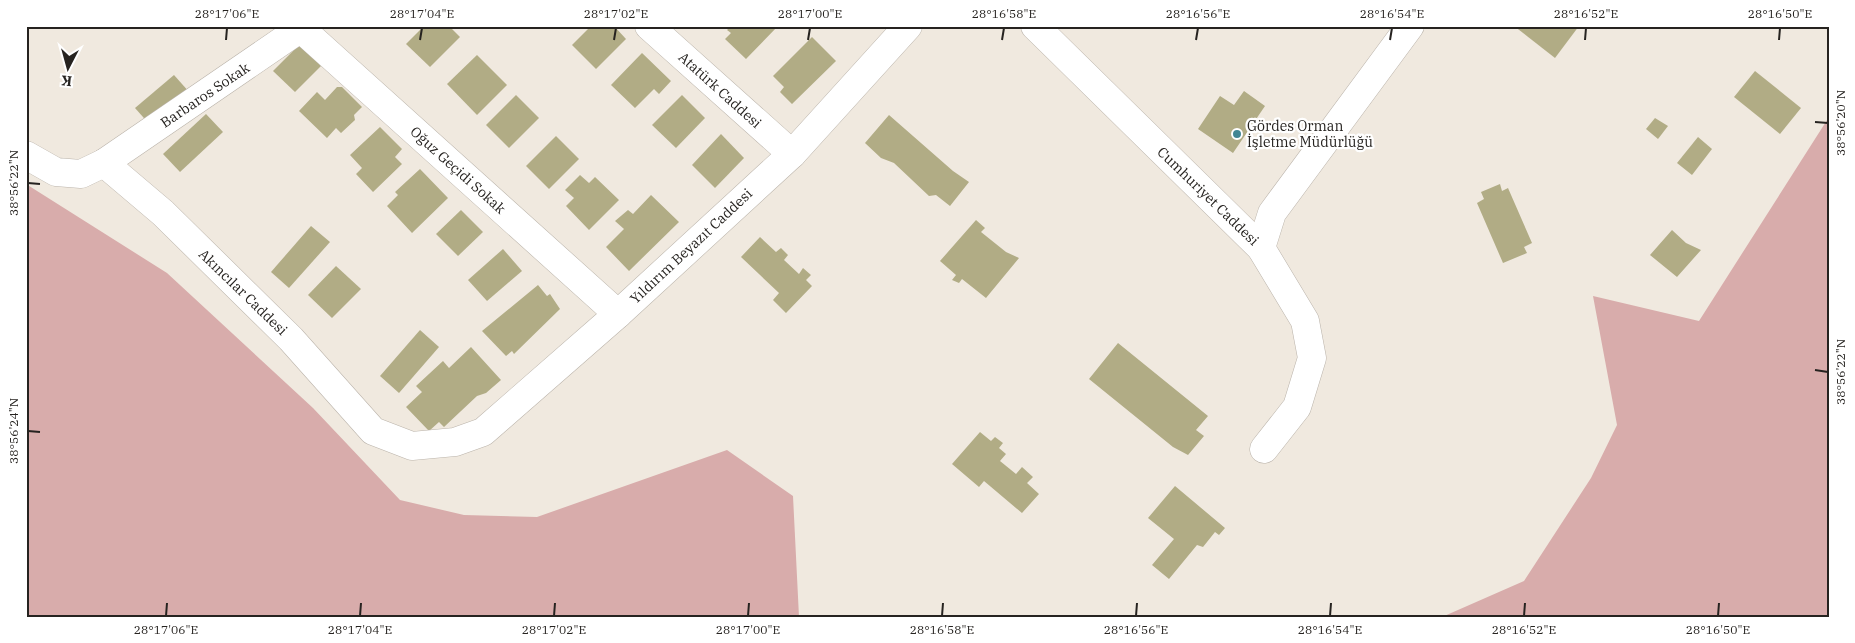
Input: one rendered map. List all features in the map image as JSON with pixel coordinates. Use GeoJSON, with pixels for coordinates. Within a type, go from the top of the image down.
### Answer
{"type":"FeatureCollection","features":[{"type":"Feature","properties":{"kind":"street","name":"Atatürk Caddesi"},"geometry":{"type":"LineString","coordinates":[[649,26],[792,154]]}},
{"type":"Feature","properties":{"kind":"street","name":"Yıldırım Beyazıt Caddesi"},"geometry":{"type":"LineString","coordinates":[[455,442],[483,432],[618,314],[792,154],[908,26]]}},
{"type":"Feature","properties":{"kind":"street","name":"Cumhuriyet Caddesi"},"geometry":{"type":"LineString","coordinates":[[1035,26],[1261,248],[1305,321],[1312,358],[1297,408],[1264,449]]}},
{"type":"Feature","properties":{"kind":"street"},"geometry":{"type":"LineString","coordinates":[[1261,248],[1272,213],[1410,26]]}},
{"type":"Feature","properties":{"kind":"street","name":"Barbaros Sokak"},"geometry":{"type":"LineString","coordinates":[[104,163],[302,27]]}},
{"type":"Feature","properties":{"kind":"street","name":"Oğuz Geçidi Sokak"},"geometry":{"type":"LineString","coordinates":[[302,27],[618,314]]}},
{"type":"Feature","properties":{"kind":"street"},"geometry":{"type":"LineString","coordinates":[[26,155],[56,172],[81,174],[104,163]]}},
{"type":"Feature","properties":{"kind":"street","name":"Akıncılar Caddesi"},"geometry":{"type":"LineString","coordinates":[[104,163],[163,213],[291,339],[373,431],[412,446],[455,442]]}},
{"type":"Feature","properties":{"kind":"shaded area"},"geometry":{"type":"Polygon","coordinates":[[[1829,117],[1829,617],[1442,617],[1524,581],[1591,478],[1617,425],[1593,296],[1699,321],[1829,117]]]}},
{"type":"Feature","properties":{"kind":"shaded area"},"geometry":{"type":"Polygon","coordinates":[[[26,184],[167,273],[313,408],[400,500],[464,515],[537,517],[727,450],[793,496],[799,617],[26,617],[26,184]]]}},
{"type":"Feature","properties":{"kind":"building"},"geometry":{"type":"Polygon","coordinates":[[[424,26],[449,26],[460,37],[430,67],[406,44],[424,26]]]}},
{"type":"Feature","properties":{"kind":"building"},"geometry":{"type":"Polygon","coordinates":[[[591,26],[614,26],[626,39],[596,69],[572,45],[591,26]]]}},
{"type":"Feature","properties":{"kind":"building"},"geometry":{"type":"Polygon","coordinates":[[[731,26],[778,26],[746,59],[725,39],[731,33],[727,30],[731,26]]]}},
{"type":"Feature","properties":{"kind":"building"},"geometry":{"type":"Polygon","coordinates":[[[1514,26],[1579,26],[1555,58],[1514,26]]]}},
{"type":"Feature","properties":{"kind":"building"},"geometry":{"type":"Polygon","coordinates":[[[812,37],[836,61],[792,104],[780,92],[784,87],[773,76],[812,37]]]}},
{"type":"Feature","properties":{"kind":"building"},"geometry":{"type":"Polygon","coordinates":[[[299,45],[321,66],[295,92],[273,71],[299,45]]]}},
{"type":"Feature","properties":{"kind":"building"},"geometry":{"type":"Polygon","coordinates":[[[642,53],[671,81],[659,94],[654,89],[635,108],[611,85],[642,53]]]}},
{"type":"Feature","properties":{"kind":"building"},"geometry":{"type":"Polygon","coordinates":[[[477,55],[507,85],[477,115],[447,84],[477,55]]]}},
{"type":"Feature","properties":{"kind":"building"},"geometry":{"type":"Polygon","coordinates":[[[1755,71],[1801,108],[1780,134],[1734,97],[1755,71]]]}},
{"type":"Feature","properties":{"kind":"building"},"geometry":{"type":"Polygon","coordinates":[[[174,75],[190,93],[151,126],[135,108],[174,75]]]}},
{"type":"Feature","properties":{"kind":"building"},"geometry":{"type":"Polygon","coordinates":[[[337,87],[342,87],[362,107],[354,115],[355,120],[341,133],[336,128],[327,138],[299,111],[317,92],[325,100],[337,87]]]}},
{"type":"Feature","properties":{"kind":"building"},"geometry":{"type":"Polygon","coordinates":[[[1244,91],[1265,106],[1233,153],[1198,129],[1220,96],[1234,105],[1244,91]]]}},
{"type":"Feature","properties":{"kind":"building"},"geometry":{"type":"Polygon","coordinates":[[[516,95],[539,118],[509,148],[486,125],[516,95]]]}},
{"type":"Feature","properties":{"kind":"building"},"geometry":{"type":"Polygon","coordinates":[[[682,95],[705,118],[676,148],[652,125],[682,95]]]}},
{"type":"Feature","properties":{"kind":"building"},"geometry":{"type":"Polygon","coordinates":[[[206,114],[223,132],[180,172],[163,154],[206,114]]]}},
{"type":"Feature","properties":{"kind":"building"},"geometry":{"type":"Polygon","coordinates":[[[889,115],[953,171],[969,182],[950,206],[936,195],[929,196],[894,163],[881,158],[865,143],[889,115]]]}},
{"type":"Feature","properties":{"kind":"building"},"geometry":{"type":"Polygon","coordinates":[[[1655,118],[1668,126],[1658,139],[1646,129],[1655,118]]]}},
{"type":"Feature","properties":{"kind":"building"},"geometry":{"type":"Polygon","coordinates":[[[380,127],[402,149],[395,157],[402,164],[373,192],[356,174],[362,168],[350,155],[380,127]]]}},
{"type":"Feature","properties":{"kind":"building"},"geometry":{"type":"Polygon","coordinates":[[[721,134],[744,158],[715,188],[692,165],[721,134]]]}},
{"type":"Feature","properties":{"kind":"building"},"geometry":{"type":"Polygon","coordinates":[[[556,136],[579,159],[549,189],[526,166],[556,136]]]}},
{"type":"Feature","properties":{"kind":"building"},"geometry":{"type":"Polygon","coordinates":[[[1698,137],[1712,149],[1692,175],[1677,163],[1698,137]]]}},
{"type":"Feature","properties":{"kind":"building"},"geometry":{"type":"Polygon","coordinates":[[[420,169],[448,198],[412,233],[387,206],[398,195],[395,192],[420,169]]]}},
{"type":"Feature","properties":{"kind":"building"},"geometry":{"type":"Polygon","coordinates":[[[580,175],[589,183],[595,177],[619,200],[589,230],[566,206],[574,198],[565,190],[580,175]]]}},
{"type":"Feature","properties":{"kind":"building"},"geometry":{"type":"Polygon","coordinates":[[[1500,184],[1502,191],[1508,188],[1532,243],[1524,247],[1527,253],[1503,263],[1477,203],[1484,199],[1481,192],[1500,184]]]}},
{"type":"Feature","properties":{"kind":"building"},"geometry":{"type":"Polygon","coordinates":[[[651,195],[679,222],[629,271],[606,247],[624,229],[615,221],[628,210],[633,214],[651,195]]]}},
{"type":"Feature","properties":{"kind":"building"},"geometry":{"type":"Polygon","coordinates":[[[461,210],[483,232],[458,256],[436,234],[461,210]]]}},
{"type":"Feature","properties":{"kind":"building"},"geometry":{"type":"Polygon","coordinates":[[[976,220],[985,228],[981,232],[1006,252],[1019,258],[986,298],[962,279],[959,283],[952,280],[956,275],[940,261],[976,220]]]}},
{"type":"Feature","properties":{"kind":"building"},"geometry":{"type":"Polygon","coordinates":[[[311,226],[330,242],[289,288],[271,272],[311,226]]]}},
{"type":"Feature","properties":{"kind":"building"},"geometry":{"type":"Polygon","coordinates":[[[1672,230],[1686,243],[1701,250],[1677,277],[1650,255],[1672,230]]]}},
{"type":"Feature","properties":{"kind":"building"},"geometry":{"type":"Polygon","coordinates":[[[760,237],[776,252],[781,248],[788,255],[784,260],[799,274],[803,268],[811,275],[806,280],[812,286],[786,313],[773,300],[779,293],[741,257],[760,237]]]}},
{"type":"Feature","properties":{"kind":"building"},"geometry":{"type":"Polygon","coordinates":[[[503,249],[522,271],[487,301],[468,280],[503,249]]]}},
{"type":"Feature","properties":{"kind":"building"},"geometry":{"type":"Polygon","coordinates":[[[336,266],[361,289],[332,318],[308,295],[336,266]]]}},
{"type":"Feature","properties":{"kind":"building"},"geometry":{"type":"Polygon","coordinates":[[[538,285],[547,296],[550,294],[560,309],[514,354],[512,351],[506,356],[482,331],[538,285]]]}},
{"type":"Feature","properties":{"kind":"building"},"geometry":{"type":"Polygon","coordinates":[[[420,330],[439,347],[399,393],[380,376],[420,330]]]}},
{"type":"Feature","properties":{"kind":"building"},"geometry":{"type":"Polygon","coordinates":[[[1118,343],[1208,416],[1196,430],[1204,436],[1188,455],[1173,447],[1089,379],[1118,343]]]}},
{"type":"Feature","properties":{"kind":"building"},"geometry":{"type":"Polygon","coordinates":[[[471,347],[501,380],[486,393],[477,396],[444,427],[439,422],[429,431],[406,407],[422,392],[416,386],[443,361],[449,368],[471,347]]]}},
{"type":"Feature","properties":{"kind":"building"},"geometry":{"type":"Polygon","coordinates":[[[980,432],[991,441],[995,437],[1003,443],[999,448],[1006,454],[1000,461],[1016,474],[1022,467],[1033,477],[1027,483],[1039,494],[1022,513],[984,481],[979,487],[952,464],[980,432]]]}},
{"type":"Feature","properties":{"kind":"building"},"geometry":{"type":"Polygon","coordinates":[[[1175,486],[1225,528],[1219,535],[1215,532],[1203,547],[1197,545],[1169,579],[1152,565],[1174,539],[1148,518],[1175,486]]]}},
{"type":"Feature","properties":{"kind":"place","name":"Gördes Orman İşletme Müdürlüğü"},"geometry":{"type":"Point","coordinates":[1237,134]}}]}
